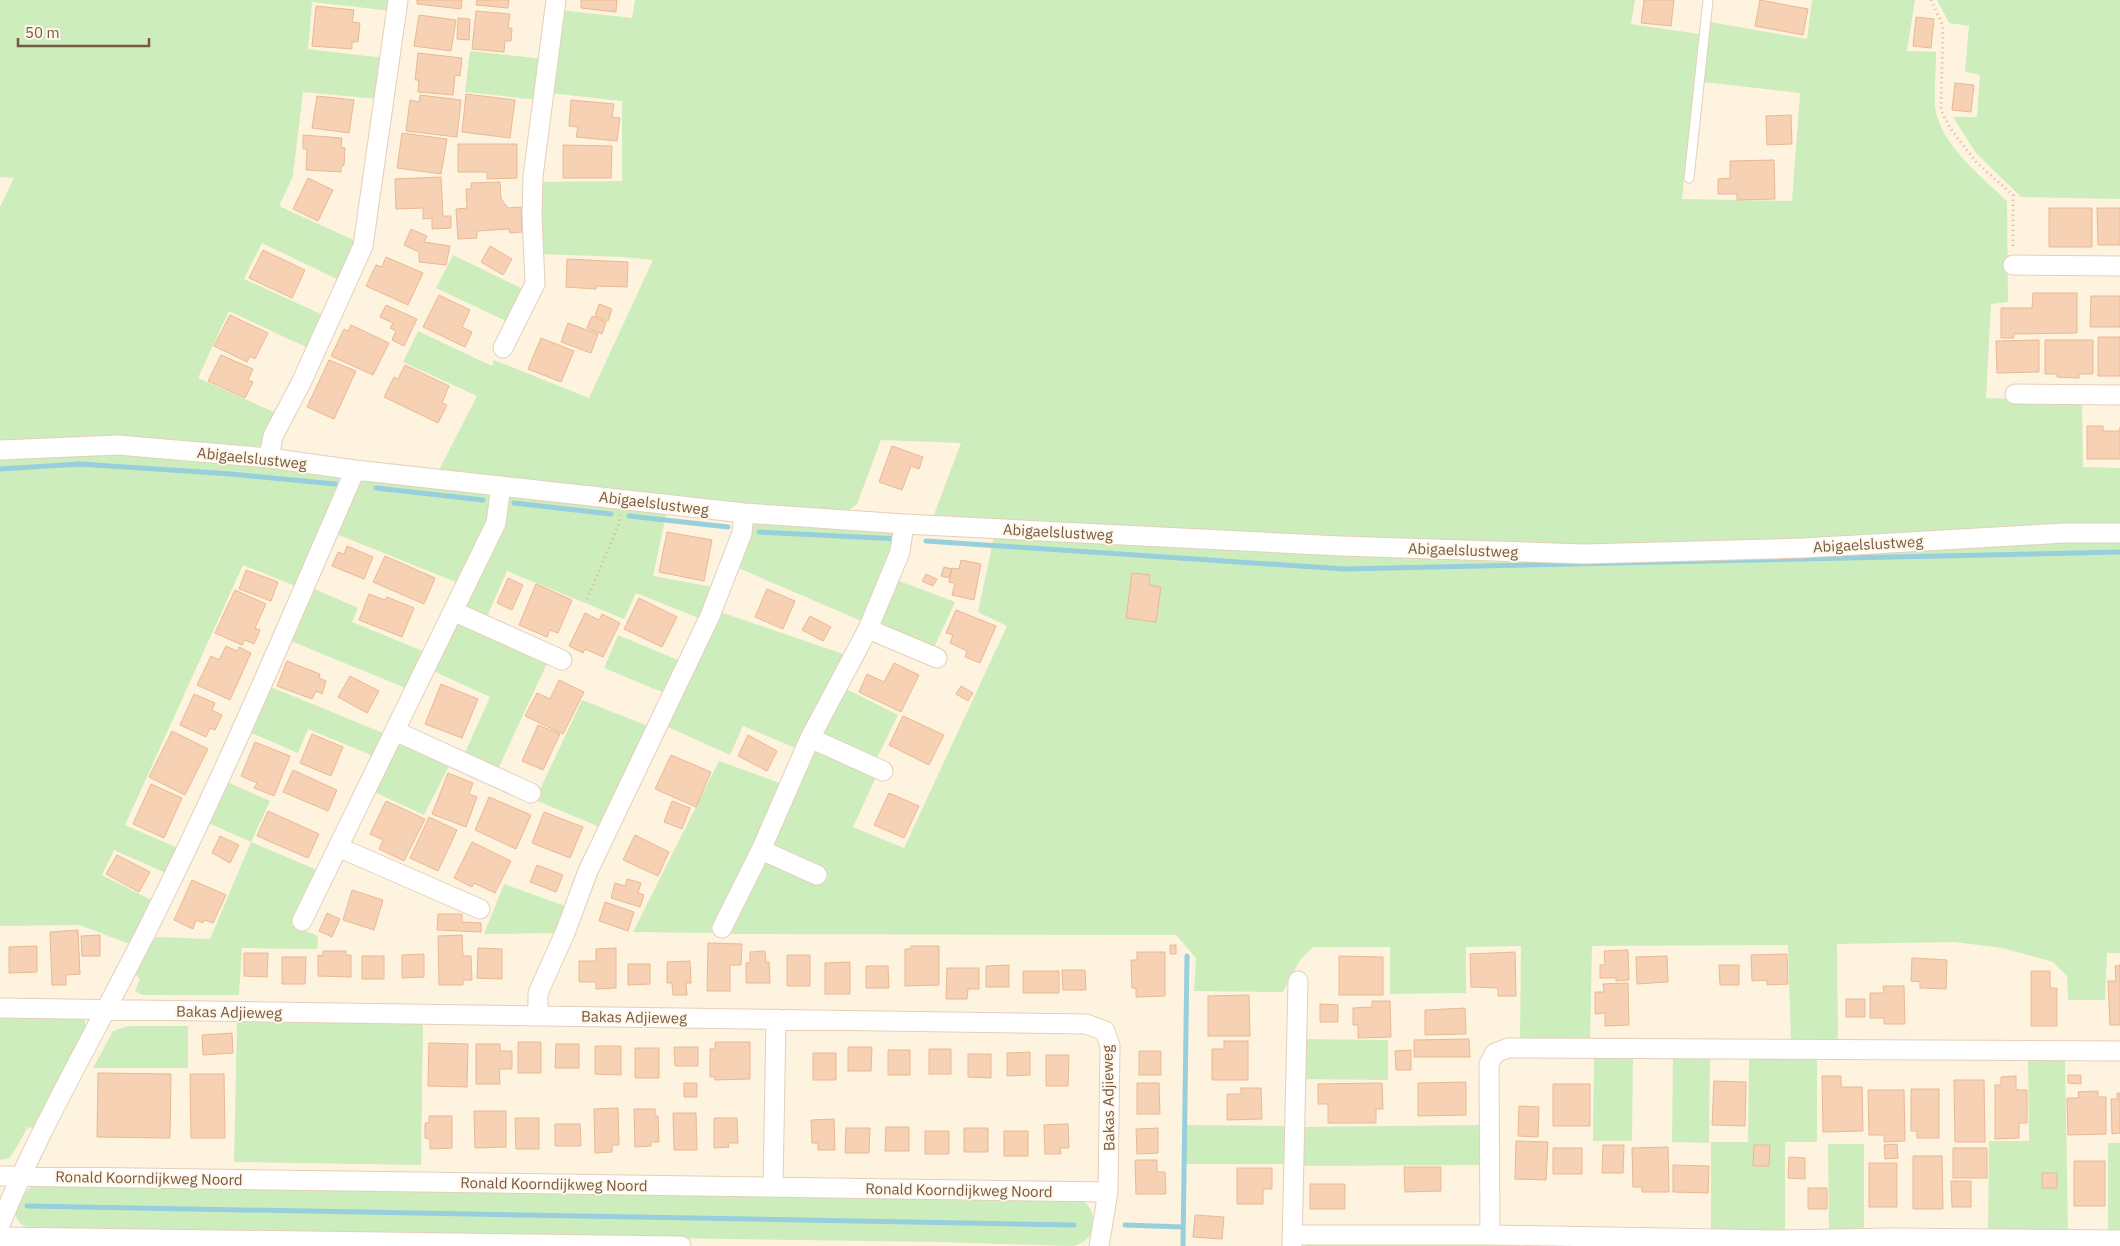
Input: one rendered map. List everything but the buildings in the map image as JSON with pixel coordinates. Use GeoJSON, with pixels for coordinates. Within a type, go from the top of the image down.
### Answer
{"type":"FeatureCollection","features":[{"type":"Feature","properties":{"kind":"street"},"geometry":{"type":"LineString","coordinates":[[269,458],[273,436],[301,383],[363,246],[398,0]]}},
{"type":"Feature","properties":{"kind":"street"},"geometry":{"type":"LineString","coordinates":[[503,348],[535,284],[532,215],[533,176],[556,0]]}},
{"type":"Feature","properties":{"kind":"street"},"geometry":{"type":"LineString","coordinates":[[2013,265],[2120,266]]}},
{"type":"Feature","properties":{"kind":"street"},"geometry":{"type":"LineString","coordinates":[[2015,394],[2120,395]]}},
{"type":"Feature","properties":{"kind":"street","name":"Abigaelslustweg"},"geometry":{"type":"LineString","coordinates":[[0,450],[118,445],[269,458],[355,470],[744,513],[904,524],[1340,546],[1584,554],[1803,548],[2065,533],[2120,533]]}},
{"type":"Feature","properties":{"kind":"street"},"geometry":{"type":"LineString","coordinates":[[0,1225],[20,1176],[146,933],[222,777],[355,470]]}},
{"type":"Feature","properties":{"kind":"street"},"geometry":{"type":"LineString","coordinates":[[302,921],[496,523],[501,486]]}},
{"type":"Feature","properties":{"kind":"street"},"geometry":{"type":"LineString","coordinates":[[538,1015],[538,993],[565,933],[588,870],[710,616],[742,533],[744,513]]}},
{"type":"Feature","properties":{"kind":"street"},"geometry":{"type":"LineString","coordinates":[[722,928],[762,850],[810,738],[868,629],[900,552],[904,524]]}},
{"type":"Feature","properties":{"kind":"street"},"geometry":{"type":"LineString","coordinates":[[453,612],[562,660]]}},
{"type":"Feature","properties":{"kind":"street"},"geometry":{"type":"LineString","coordinates":[[868,629],[937,658]]}},
{"type":"Feature","properties":{"kind":"street"},"geometry":{"type":"LineString","coordinates":[[394,731],[531,793]]}},
{"type":"Feature","properties":{"kind":"street"},"geometry":{"type":"LineString","coordinates":[[810,738],[883,771]]}},
{"type":"Feature","properties":{"kind":"street"},"geometry":{"type":"LineString","coordinates":[[338,847],[480,908]]}},
{"type":"Feature","properties":{"kind":"street"},"geometry":{"type":"LineString","coordinates":[[762,850],[817,875]]}},
{"type":"Feature","properties":{"kind":"street"},"geometry":{"type":"LineString","coordinates":[[1298,981],[1292,1240],[1490,1235],[1777,1240],[1891,1238],[2120,1240]]}},
{"type":"Feature","properties":{"kind":"street","name":"Bakas Adjieweg"},"geometry":{"type":"LineString","coordinates":[[0,1008],[1086,1024],[1105,1031],[1110,1046],[1108,1192]]}},
{"type":"Feature","properties":{"kind":"street"},"geometry":{"type":"LineString","coordinates":[[773,1187],[776,1019]]}},
{"type":"Feature","properties":{"kind":"street"},"geometry":{"type":"LineString","coordinates":[[1490,1235],[1489,1064],[1495,1053],[1508,1048],[2120,1050]]}},
{"type":"Feature","properties":{"kind":"street","name":"Ronald Koorndijkweg Noord"},"geometry":{"type":"LineString","coordinates":[[0,1176],[1108,1192]]}},
{"type":"Feature","properties":{"kind":"street"},"geometry":{"type":"LineString","coordinates":[[1099,1246],[1108,1192]]}},
{"type":"Feature","properties":{"kind":"street"},"geometry":{"type":"LineString","coordinates":[[0,1237],[353,1244],[681,1246]]}},
{"type":"Feature","properties":{"kind":"lane"},"geometry":{"type":"LineString","coordinates":[[1689,178],[1708,0]]}},
{"type":"Feature","properties":{"kind":"path"},"geometry":{"type":"LineString","coordinates":[[1931,0],[1943,26],[1942,110],[1950,128],[1977,163],[2012,195],[2013,265]]}},
{"type":"Feature","properties":{"kind":"path"},"geometry":{"type":"LineString","coordinates":[[587,599],[619,524],[621,499]]}},
{"type":"Feature","properties":{"kind":"green space"},"geometry":{"type":"Polygon","coordinates":[[[0,0],[393,0],[392,11],[312,2],[308,49],[384,58],[378,99],[303,92],[293,176],[279,206],[358,242],[339,280],[262,243],[244,279],[325,316],[310,349],[229,311],[198,378],[278,414],[268,437],[256,448],[249,451],[0,444],[0,207],[14,178],[0,177],[0,0]]]}},
{"type":"Feature","properties":{"kind":"green space"},"geometry":{"type":"Polygon","coordinates":[[[635,0],[1635,0],[1631,24],[1699,34],[1682,199],[1792,201],[1800,93],[1704,82],[1710,22],[1807,39],[1812,0],[1915,0],[1907,51],[1936,52],[1935,105],[1944,133],[1974,170],[2007,201],[2008,302],[1991,304],[1986,398],[2082,401],[2083,467],[2120,468],[2120,529],[1583,548],[1349,540],[933,517],[961,443],[881,440],[857,504],[849,510],[803,512],[438,472],[477,396],[403,362],[418,331],[492,366],[494,360],[589,398],[653,260],[540,254],[538,182],[622,181],[622,101],[550,93],[560,10],[632,18],[635,0]]]}},
{"type":"Feature","properties":{"kind":"green space"},"geometry":{"type":"Polygon","coordinates":[[[1937,0],[2120,0],[2120,199],[2021,197],[1976,153],[1953,117],[1977,117],[1980,75],[1965,72],[1969,26],[1949,23],[1937,0]]]}},
{"type":"Feature","properties":{"kind":"green space"},"geometry":{"type":"Polygon","coordinates":[[[470,51],[544,59],[539,100],[465,92],[470,51]]]}},
{"type":"Feature","properties":{"kind":"green space"},"geometry":{"type":"Polygon","coordinates":[[[453,255],[525,290],[508,322],[436,288],[453,255]]]}},
{"type":"Feature","properties":{"kind":"green space"},"geometry":{"type":"Polygon","coordinates":[[[118,449],[346,473],[298,587],[243,565],[125,825],[180,849],[168,874],[114,850],[102,875],[155,902],[132,945],[80,925],[0,926],[0,454],[118,449]]]}},
{"type":"Feature","properties":{"kind":"green space"},"geometry":{"type":"Polygon","coordinates":[[[360,478],[487,489],[490,499],[490,511],[487,523],[458,583],[334,533],[360,478]]]}},
{"type":"Feature","properties":{"kind":"green space"},"geometry":{"type":"Polygon","coordinates":[[[513,496],[667,510],[653,576],[713,587],[701,619],[636,593],[624,619],[507,571],[485,621],[459,610],[508,499],[513,496]]]}},
{"type":"Feature","properties":{"kind":"green space"},"geometry":{"type":"Polygon","coordinates":[[[758,523],[894,529],[893,551],[864,622],[736,567],[751,526],[758,523]]]}},
{"type":"Feature","properties":{"kind":"green space"},"geometry":{"type":"Polygon","coordinates":[[[995,532],[1340,551],[2120,538],[2120,953],[2107,953],[2105,1000],[2068,1000],[2067,976],[2053,962],[2003,948],[1954,942],[1837,944],[1838,1042],[1791,1042],[1788,945],[1592,946],[1590,1042],[1520,1043],[1521,946],[1466,947],[1466,993],[1390,994],[1390,947],[1313,947],[1300,960],[1283,992],[1194,991],[1196,958],[1176,935],[725,934],[764,857],[823,883],[829,876],[769,846],[812,745],[877,775],[853,827],[904,848],[1007,626],[978,612],[995,532]]]}},
{"type":"Feature","properties":{"kind":"green space"},"geometry":{"type":"Polygon","coordinates":[[[894,579],[955,602],[932,652],[875,625],[894,579]]]}},
{"type":"Feature","properties":{"kind":"green space"},"geometry":{"type":"Polygon","coordinates":[[[310,587],[358,608],[352,622],[425,652],[408,689],[286,639],[310,587]]]}},
{"type":"Feature","properties":{"kind":"green space"},"geometry":{"type":"Polygon","coordinates":[[[717,611],[849,656],[800,750],[743,726],[730,755],[664,725],[717,611]]]}},
{"type":"Feature","properties":{"kind":"green space"},"geometry":{"type":"Polygon","coordinates":[[[455,619],[549,659],[497,771],[463,757],[490,697],[431,670],[455,619]]]}},
{"type":"Feature","properties":{"kind":"green space"},"geometry":{"type":"Polygon","coordinates":[[[618,635],[678,660],[662,692],[604,668],[618,635]]]}},
{"type":"Feature","properties":{"kind":"green space"},"geometry":{"type":"Polygon","coordinates":[[[266,685],[383,733],[373,756],[308,729],[298,753],[247,731],[266,685]]]}},
{"type":"Feature","properties":{"kind":"green space"},"geometry":{"type":"Polygon","coordinates":[[[842,687],[898,715],[875,762],[816,736],[842,687]]]}},
{"type":"Feature","properties":{"kind":"green space"},"geometry":{"type":"Polygon","coordinates":[[[582,700],[648,726],[602,828],[535,800],[582,700]]]}},
{"type":"Feature","properties":{"kind":"green space"},"geometry":{"type":"Polygon","coordinates":[[[396,737],[451,762],[424,815],[370,790],[396,737]]]}},
{"type":"Feature","properties":{"kind":"green space"},"geometry":{"type":"Polygon","coordinates":[[[719,761],[785,785],[758,847],[712,933],[633,932],[719,761]]]}},
{"type":"Feature","properties":{"kind":"green space"},"geometry":{"type":"Polygon","coordinates":[[[225,781],[270,801],[251,842],[206,822],[225,781]]]}},
{"type":"Feature","properties":{"kind":"green space"},"geometry":{"type":"Polygon","coordinates":[[[251,842],[317,870],[291,925],[318,936],[317,949],[242,948],[239,995],[142,995],[135,991],[140,979],[133,972],[156,937],[210,939],[251,842]]]}},
{"type":"Feature","properties":{"kind":"green space"},"geometry":{"type":"Polygon","coordinates":[[[504,884],[568,907],[558,933],[484,934],[504,884]]]}},
{"type":"Feature","properties":{"kind":"green space"},"geometry":{"type":"Polygon","coordinates":[[[0,1014],[79,1016],[85,1021],[85,1030],[36,1129],[28,1127],[10,1158],[0,1160],[0,1014]]]}},
{"type":"Feature","properties":{"kind":"green space"},"geometry":{"type":"Polygon","coordinates":[[[237,1021],[423,1023],[421,1165],[234,1162],[237,1021]]]}},
{"type":"Feature","properties":{"kind":"green space"},"geometry":{"type":"Polygon","coordinates":[[[129,1026],[188,1026],[188,1068],[93,1068],[113,1031],[129,1026]]]}},
{"type":"Feature","properties":{"kind":"green space"},"geometry":{"type":"Polygon","coordinates":[[[1302,1039],[1388,1040],[1388,1080],[1301,1079],[1302,1039]]]}},
{"type":"Feature","properties":{"kind":"green space"},"geometry":{"type":"Polygon","coordinates":[[[1594,1054],[1633,1054],[1632,1141],[1593,1141],[1594,1054]]]}},
{"type":"Feature","properties":{"kind":"green space"},"geometry":{"type":"Polygon","coordinates":[[[1673,1054],[1710,1054],[1709,1143],[1672,1142],[1673,1054]]]}},
{"type":"Feature","properties":{"kind":"green space"},"geometry":{"type":"Polygon","coordinates":[[[2028,1056],[2065,1056],[2068,1234],[1988,1233],[1989,1141],[2029,1141],[2028,1056]]]}},
{"type":"Feature","properties":{"kind":"green space"},"geometry":{"type":"Polygon","coordinates":[[[1749,1059],[1817,1059],[1817,1142],[1785,1142],[1785,1230],[1711,1231],[1711,1142],[1748,1142],[1749,1059]]]}},
{"type":"Feature","properties":{"kind":"green space"},"geometry":{"type":"Polygon","coordinates":[[[1185,1125],[1289,1126],[1289,1164],[1184,1164],[1185,1125]]]}},
{"type":"Feature","properties":{"kind":"green space"},"geometry":{"type":"Polygon","coordinates":[[[1484,1125],[1484,1165],[1299,1166],[1300,1127],[1484,1125]]]}},
{"type":"Feature","properties":{"kind":"green space"},"geometry":{"type":"Polygon","coordinates":[[[2108,1143],[2120,1143],[2120,1233],[2108,1233],[2108,1143]]]}},
{"type":"Feature","properties":{"kind":"green space"},"geometry":{"type":"Polygon","coordinates":[[[1828,1144],[1864,1144],[1864,1233],[1829,1234],[1828,1144]]]}},
{"type":"Feature","properties":{"kind":"green space"},"geometry":{"type":"Polygon","coordinates":[[[34,1185],[1080,1198],[1091,1211],[1093,1226],[1087,1239],[1080,1244],[1071,1246],[939,1242],[33,1229],[24,1226],[18,1221],[16,1209],[22,1196],[34,1185]]]}},
{"type":"Feature","properties":{"kind":"green space"},"geometry":{"type":"Polygon","coordinates":[[[1315,1242],[1720,1246],[1304,1246],[1315,1242]]]}},
{"type":"Feature","properties":{"kind":"waterway"},"geometry":{"type":"LineString","coordinates":[[0,469],[80,464],[231,474],[335,484]]}},
{"type":"Feature","properties":{"kind":"waterway"},"geometry":{"type":"LineString","coordinates":[[376,488],[483,500]]}},
{"type":"Feature","properties":{"kind":"waterway"},"geometry":{"type":"LineString","coordinates":[[514,503],[611,514]]}},
{"type":"Feature","properties":{"kind":"waterway"},"geometry":{"type":"LineString","coordinates":[[629,516],[728,527]]}},
{"type":"Feature","properties":{"kind":"waterway"},"geometry":{"type":"LineString","coordinates":[[759,532],[899,539]]}},
{"type":"Feature","properties":{"kind":"waterway"},"geometry":{"type":"LineString","coordinates":[[926,541],[1344,569],[2120,552]]}},
{"type":"Feature","properties":{"kind":"waterway"},"geometry":{"type":"LineString","coordinates":[[1183,1246],[1187,956]]}},
{"type":"Feature","properties":{"kind":"waterway"},"geometry":{"type":"LineString","coordinates":[[27,1206],[1074,1225]]}},
{"type":"Feature","properties":{"kind":"waterway"},"geometry":{"type":"LineString","coordinates":[[1125,1225],[1183,1227]]}}]}
